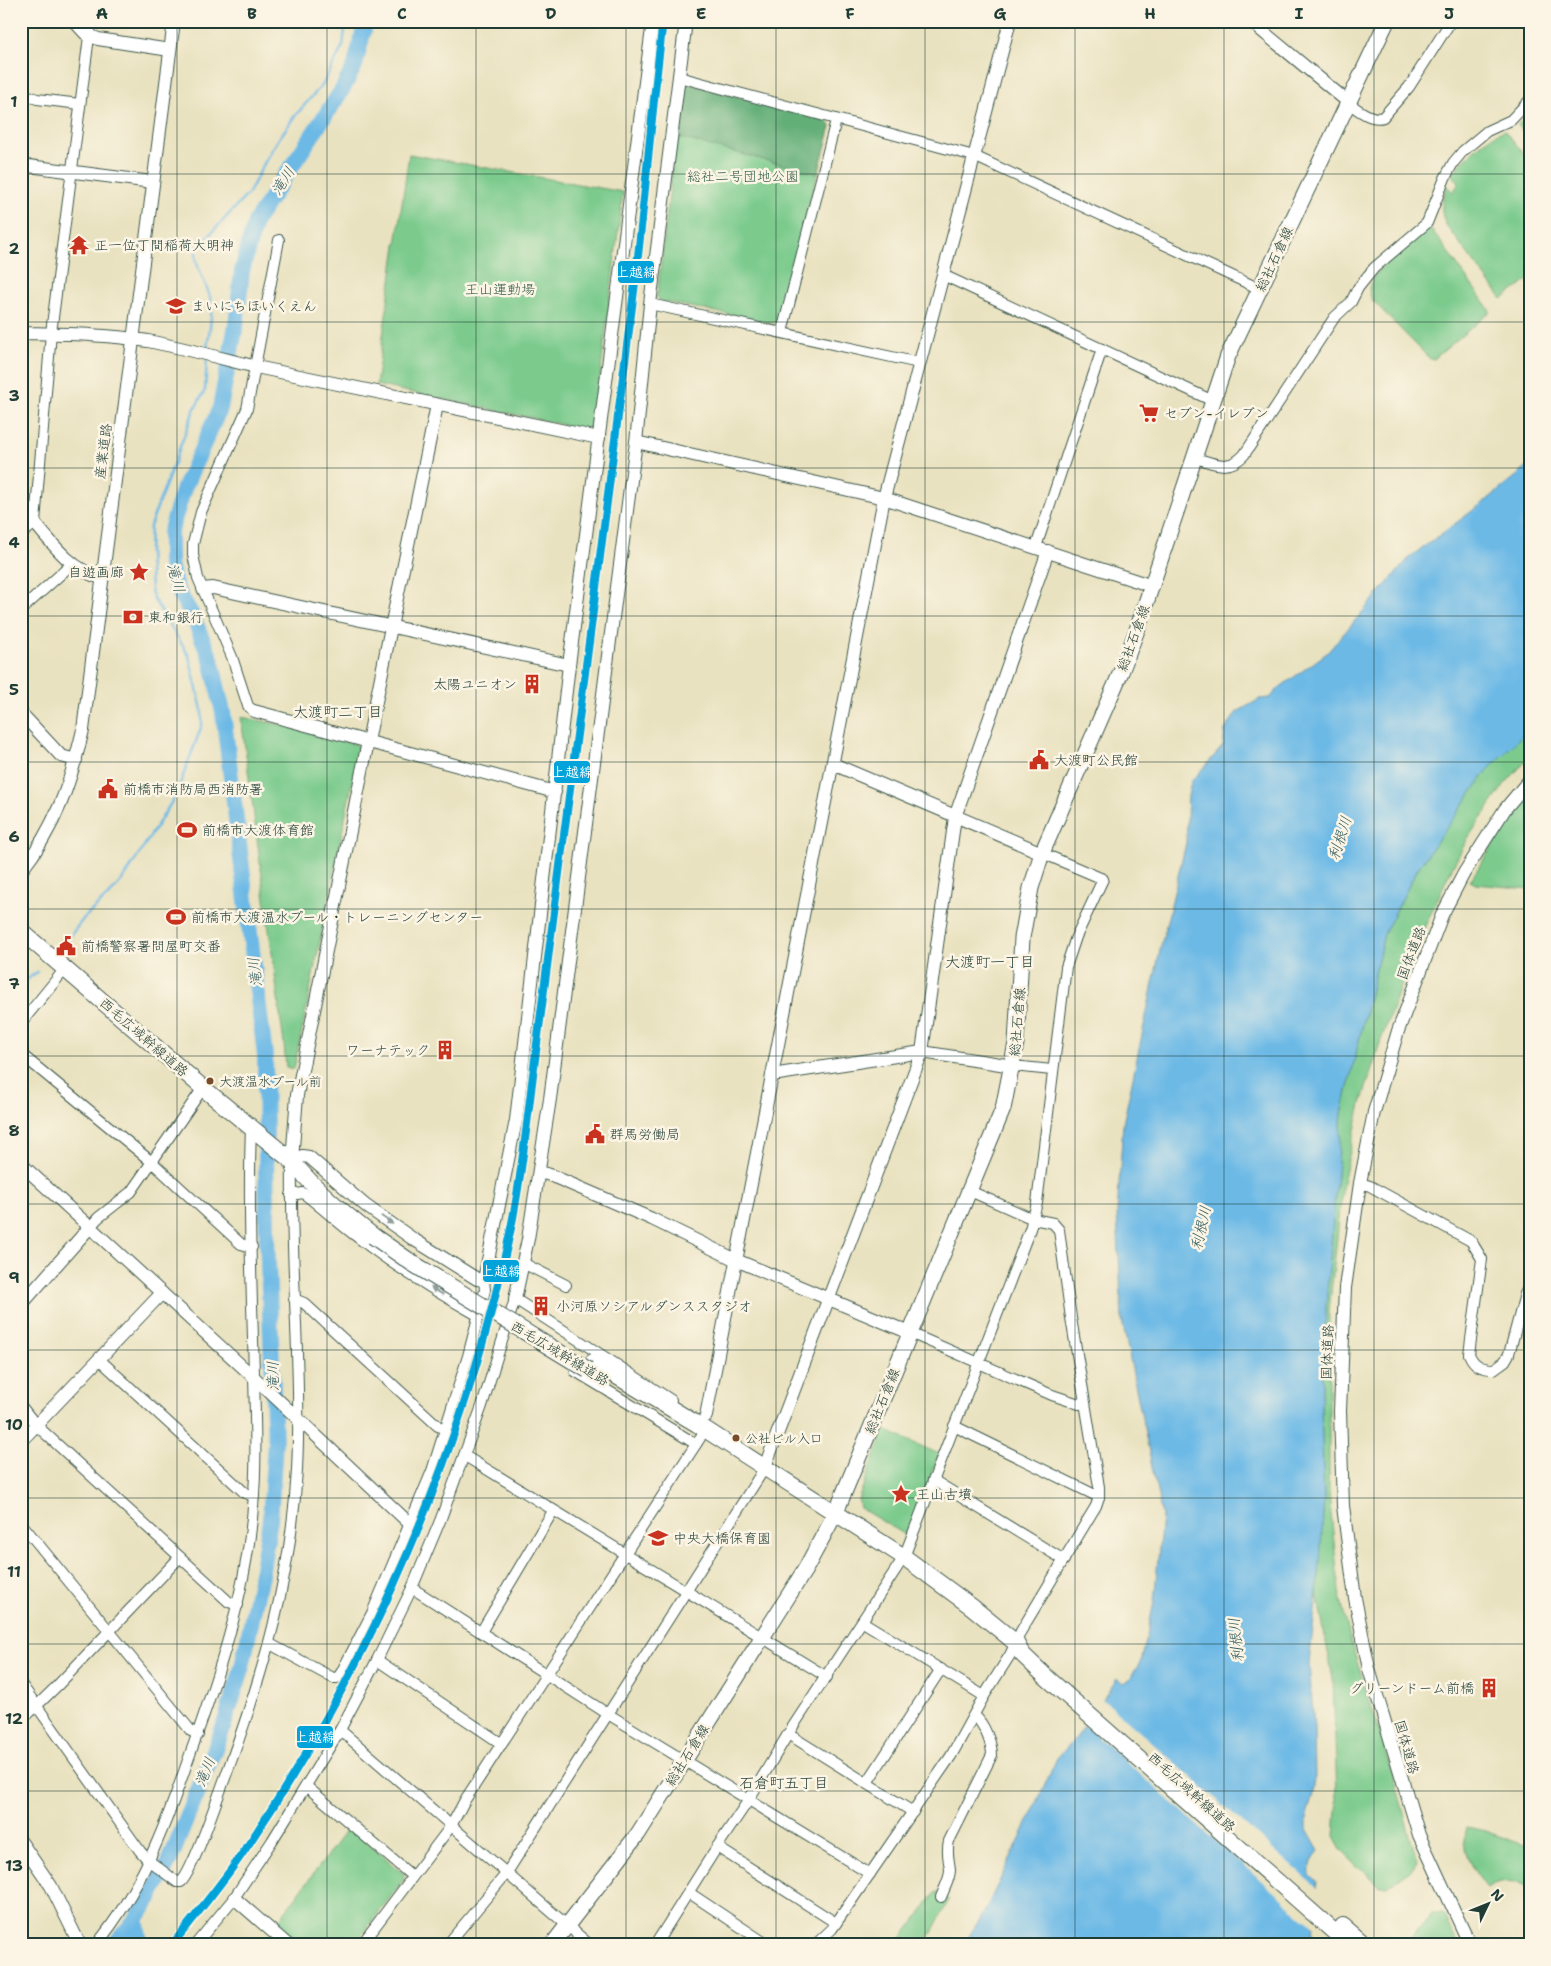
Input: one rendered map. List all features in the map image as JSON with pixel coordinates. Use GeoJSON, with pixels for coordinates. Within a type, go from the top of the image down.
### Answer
{"type":"FeatureCollection","features":[{"type":"Feature","properties":{"kind":"main road","name":"総社石倉線"},"geometry":{"type":"LineString","coordinates":[[552,1945],[638,1834],[806,1568],[836,1512],[1003,1109],[1013,1066],[1018,1022],[1024,922],[1042,853],[1121,672],[1137,630],[1228,356],[1387,21]]}},
{"type":"Feature","properties":{"kind":"main road","name":"西毛広域幹線道路"},"geometry":{"type":"LineString","coordinates":[[21,931],[203,1088],[288,1158],[325,1195],[375,1232],[412,1263],[590,1366],[701,1427],[764,1469],[836,1512],[904,1557],[972,1606],[1016,1644],[1022,1654],[1049,1672],[1365,1945]]}},
{"type":"Feature","properties":{"kind":"main road","name":"西毛広域幹線道路"},"geometry":{"type":"LineString","coordinates":[[590,1366],[698,1441],[718,1440]]}},
{"type":"Feature","properties":{"kind":"main road","name":"西毛広域幹線道路"},"geometry":{"type":"LineString","coordinates":[[1049,1672],[1349,1945]]}},
{"type":"Feature","properties":{"kind":"street"},"geometry":{"type":"LineString","coordinates":[[74,21],[90,36],[98,39],[170,50]]}},
{"type":"Feature","properties":{"kind":"street"},"geometry":{"type":"LineString","coordinates":[[21,534],[35,522],[51,333],[91,21]]}},
{"type":"Feature","properties":{"kind":"street","name":"産業道路"},"geometry":{"type":"LineString","coordinates":[[21,871],[44,840],[61,806],[84,730],[152,182],[174,21]]}},
{"type":"Feature","properties":{"kind":"street"},"geometry":{"type":"LineString","coordinates":[[270,1644],[333,1678],[339,1676],[372,1612],[432,1471],[479,1316],[485,1290],[484,1280],[516,1120],[569,665],[653,21]]}},
{"type":"Feature","properties":{"kind":"street"},"geometry":{"type":"LineString","coordinates":[[195,1945],[234,1898],[268,1847],[340,1730],[377,1660],[412,1588],[465,1456],[515,1299],[540,1172],[636,442],[650,304],[686,21]]}},
{"type":"Feature","properties":{"kind":"street"},"geometry":{"type":"LineString","coordinates":[[515,1299],[675,1402],[695,1414],[706,1416],[884,498],[1010,21]]}},
{"type":"Feature","properties":{"kind":"street"},"geometry":{"type":"LineString","coordinates":[[1250,21],[1356,109],[1375,118],[1383,117],[1409,87],[1452,21]]}},
{"type":"Feature","properties":{"kind":"street"},"geometry":{"type":"LineString","coordinates":[[679,77],[974,156],[1260,289]]}},
{"type":"Feature","properties":{"kind":"street"},"geometry":{"type":"LineString","coordinates":[[21,94],[37,100],[80,104]]}},
{"type":"Feature","properties":{"kind":"street"},"geometry":{"type":"LineString","coordinates":[[1195,458],[1226,466],[1236,463],[1244,455],[1334,318],[1350,302],[1358,288],[1374,268],[1426,223],[1453,163],[1463,151],[1487,131],[1511,120],[1530,100]]}},
{"type":"Feature","properties":{"kind":"street"},"geometry":{"type":"LineString","coordinates":[[782,332],[836,120]]}},
{"type":"Feature","properties":{"kind":"street"},"geometry":{"type":"LineString","coordinates":[[21,165],[152,182]]}},
{"type":"Feature","properties":{"kind":"street"},"geometry":{"type":"LineString","coordinates":[[279,240],[252,366],[247,409],[197,523],[193,555],[198,578],[232,657],[246,702],[250,709],[555,792]]}},
{"type":"Feature","properties":{"kind":"street"},"geometry":{"type":"LineString","coordinates":[[943,274],[1213,401]]}},
{"type":"Feature","properties":{"kind":"street"},"geometry":{"type":"LineString","coordinates":[[650,304],[919,362]]}},
{"type":"Feature","properties":{"kind":"street"},"geometry":{"type":"LineString","coordinates":[[21,332],[133,339],[217,356],[252,366],[599,438]]}},
{"type":"Feature","properties":{"kind":"street"},"geometry":{"type":"LineString","coordinates":[[447,1945],[506,1874],[764,1469],[922,1052],[955,817],[1042,549],[1102,349]]}},
{"type":"Feature","properties":{"kind":"street"},"geometry":{"type":"LineString","coordinates":[[21,1684],[150,1861],[177,1882],[181,1882],[204,1834],[253,1699],[270,1644],[282,1586],[293,1519],[297,1469],[294,1415],[294,1299],[291,1195],[288,1158],[298,1095],[390,627],[437,405]]}},
{"type":"Feature","properties":{"kind":"street"},"geometry":{"type":"LineString","coordinates":[[636,442],[884,498],[1152,586]]}},
{"type":"Feature","properties":{"kind":"street"},"geometry":{"type":"LineString","coordinates":[[21,507],[72,564],[88,574],[102,578]]}},
{"type":"Feature","properties":{"kind":"street"},"geometry":{"type":"LineString","coordinates":[[21,610],[72,564]]}},
{"type":"Feature","properties":{"kind":"street"},"geometry":{"type":"LineString","coordinates":[[203,589],[213,588],[569,665]]}},
{"type":"Feature","properties":{"kind":"street"},"geometry":{"type":"LineString","coordinates":[[21,713],[61,756],[76,760]]}},
{"type":"Feature","properties":{"kind":"street"},"geometry":{"type":"LineString","coordinates":[[655,1945],[788,1734],[864,1622],[904,1557],[1033,1219],[1037,1203],[1052,1070],[1068,957],[1103,879],[833,764]]}},
{"type":"Feature","properties":{"kind":"street","name":"国体道路"},"geometry":{"type":"LineString","coordinates":[[1470,1945],[1418,1835],[1369,1669],[1355,1598],[1344,1506],[1340,1411],[1345,1288],[1360,1182],[1374,1112],[1398,1031],[1442,915],[1464,873],[1500,817],[1530,779]]}},
{"type":"Feature","properties":{"kind":"street"},"geometry":{"type":"LineString","coordinates":[[21,1023],[65,969]]}},
{"type":"Feature","properties":{"kind":"street"},"geometry":{"type":"LineString","coordinates":[[772,1075],[922,1052],[1052,1070]]}},
{"type":"Feature","properties":{"kind":"street"},"geometry":{"type":"LineString","coordinates":[[21,1054],[153,1163],[241,1244],[252,1247]]}},
{"type":"Feature","properties":{"kind":"street"},"geometry":{"type":"LineString","coordinates":[[21,1305],[98,1218],[127,1196],[153,1163],[203,1088]]}},
{"type":"Feature","properties":{"kind":"street"},"geometry":{"type":"LineString","coordinates":[[96,1945],[106,1933],[150,1861],[198,1735],[221,1667],[238,1605],[250,1535],[257,1443],[252,1247],[253,1129]]}},
{"type":"Feature","properties":{"kind":"street"},"geometry":{"type":"LineString","coordinates":[[288,1158],[309,1157],[366,1206],[477,1279],[484,1280]]}},
{"type":"Feature","properties":{"kind":"street"},"geometry":{"type":"LineString","coordinates":[[22,1166],[162,1293],[409,1523]]}},
{"type":"Feature","properties":{"kind":"street"},"geometry":{"type":"LineString","coordinates":[[540,1172],[652,1219],[736,1260],[830,1298],[1052,1395],[1079,1404],[1084,1403]]}},
{"type":"Feature","properties":{"kind":"street"},"geometry":{"type":"LineString","coordinates":[[1360,1182],[1471,1241],[1477,1249],[1482,1259],[1469,1354],[1472,1361],[1478,1366],[1494,1369],[1506,1361],[1524,1294],[1530,1286]]}},
{"type":"Feature","properties":{"kind":"street"},"geometry":{"type":"LineString","coordinates":[[815,1945],[828,1934],[836,1923],[951,1756],[975,1716],[984,1696],[1010,1655],[1096,1506],[1099,1497],[1059,1230],[1053,1223],[1033,1219],[970,1191]]}},
{"type":"Feature","properties":{"kind":"street"},"geometry":{"type":"LineString","coordinates":[[291,1195],[303,1194],[386,1258],[479,1316]]}},
{"type":"Feature","properties":{"kind":"street"},"geometry":{"type":"LineString","coordinates":[[523,1263],[566,1285]]}},
{"type":"Feature","properties":{"kind":"street"},"geometry":{"type":"LineString","coordinates":[[21,1440],[100,1360],[162,1293]]}},
{"type":"Feature","properties":{"kind":"street"},"geometry":{"type":"LineString","coordinates":[[294,1299],[304,1303],[430,1419],[444,1429]]}},
{"type":"Feature","properties":{"kind":"street"},"geometry":{"type":"LineString","coordinates":[[361,1945],[451,1826],[698,1441],[505,1329]]}},
{"type":"Feature","properties":{"kind":"street"},"geometry":{"type":"LineString","coordinates":[[100,1360],[245,1494],[254,1496]]}},
{"type":"Feature","properties":{"kind":"street"},"geometry":{"type":"LineString","coordinates":[[21,1406],[36,1425],[229,1602],[238,1605]]}},
{"type":"Feature","properties":{"kind":"street"},"geometry":{"type":"LineString","coordinates":[[954,1426],[1099,1497]]}},
{"type":"Feature","properties":{"kind":"street"},"geometry":{"type":"LineString","coordinates":[[465,1456],[827,1677]]}},
{"type":"Feature","properties":{"kind":"street"},"geometry":{"type":"LineString","coordinates":[[933,1480],[1064,1560]]}},
{"type":"Feature","properties":{"kind":"street"},"geometry":{"type":"LineString","coordinates":[[481,1632],[553,1511]]}},
{"type":"Feature","properties":{"kind":"street"},"geometry":{"type":"LineString","coordinates":[[21,1523],[192,1731],[198,1735]]}},
{"type":"Feature","properties":{"kind":"street"},"geometry":{"type":"LineString","coordinates":[[21,1721],[180,1557]]}},
{"type":"Feature","properties":{"kind":"street"},"geometry":{"type":"LineString","coordinates":[[412,1588],[547,1676],[870,1874]]}},
{"type":"Feature","properties":{"kind":"street"},"geometry":{"type":"LineString","coordinates":[[864,1622],[984,1696]]}},
{"type":"Feature","properties":{"kind":"street"},"geometry":{"type":"LineString","coordinates":[[377,1660],[502,1744]]}},
{"type":"Feature","properties":{"kind":"street"},"geometry":{"type":"LineString","coordinates":[[868,1783],[941,1669]]}},
{"type":"Feature","properties":{"kind":"street"},"geometry":{"type":"LineString","coordinates":[[941,1897],[950,1869],[947,1849],[949,1841],[992,1755],[984,1728],[975,1716]]}},
{"type":"Feature","properties":{"kind":"street"},"geometry":{"type":"LineString","coordinates":[[340,1730],[407,1785],[451,1826],[590,1945]]}},
{"type":"Feature","properties":{"kind":"street"},"geometry":{"type":"LineString","coordinates":[[788,1734],[913,1812]]}},
{"type":"Feature","properties":{"kind":"street"},"geometry":{"type":"LineString","coordinates":[[306,1786],[412,1876]]}},
{"type":"Feature","properties":{"kind":"street"},"geometry":{"type":"LineString","coordinates":[[21,1842],[51,1886],[80,1945]]}},
{"type":"Feature","properties":{"kind":"street"},"geometry":{"type":"LineString","coordinates":[[717,1847],[836,1923]]}},
{"type":"Feature","properties":{"kind":"street"},"geometry":{"type":"LineString","coordinates":[[688,1892],[768,1945]]}},
{"type":"Feature","properties":{"kind":"street"},"geometry":{"type":"LineString","coordinates":[[234,1898],[288,1945]]}},
{"type":"Feature","properties":{"kind":"green space"},"geometry":{"type":"Polygon","coordinates":[[[686,83],[827,120],[831,126],[818,174],[676,137],[682,86],[686,83]]]}},
{"type":"Feature","properties":{"kind":"green space","name":"総社二号団地公園"},"geometry":{"type":"Polygon","coordinates":[[[682,86],[831,126],[777,321],[772,323],[660,301],[657,297],[682,86]]]}},
{"type":"Feature","properties":{"kind":"green space"},"geometry":{"type":"Polygon","coordinates":[[[1530,112],[1530,140],[1518,125],[1530,112]]]}},
{"type":"Feature","properties":{"kind":"green space"},"geometry":{"type":"Polygon","coordinates":[[[1504,130],[1530,161],[1530,279],[1502,299],[1446,225],[1442,210],[1447,186],[1453,192],[1459,183],[1452,174],[1476,149],[1488,139],[1504,130]]]}},
{"type":"Feature","properties":{"kind":"green space","name":"王山運動場"},"geometry":{"type":"Polygon","coordinates":[[[409,154],[623,192],[594,426],[588,430],[376,385],[409,154]]]}},
{"type":"Feature","properties":{"kind":"green space"},"geometry":{"type":"Polygon","coordinates":[[[1428,229],[1432,230],[1490,312],[1434,359],[1430,359],[1373,301],[1369,289],[1371,282],[1380,269],[1405,246],[1428,229]]]}},
{"type":"Feature","properties":{"kind":"green space"},"geometry":{"type":"Polygon","coordinates":[[[241,717],[282,725],[356,744],[359,749],[294,1069],[286,1067],[241,717]]]}},
{"type":"Feature","properties":{"kind":"green space"},"geometry":{"type":"Polygon","coordinates":[[[1530,728],[1530,756],[1504,785],[1468,838],[1414,950],[1381,1040],[1361,1104],[1343,1182],[1329,1311],[1329,1493],[1339,1591],[1351,1643],[1393,1773],[1417,1861],[1410,1871],[1397,1880],[1387,1886],[1380,1886],[1342,1851],[1334,1836],[1337,1798],[1333,1679],[1317,1594],[1324,1497],[1321,1406],[1326,1306],[1342,1113],[1384,934],[1418,868],[1487,771],[1530,728]]]}},
{"type":"Feature","properties":{"kind":"green space"},"geometry":{"type":"Polygon","coordinates":[[[1530,793],[1530,889],[1476,884],[1470,881],[1499,835],[1530,793]]]}},
{"type":"Feature","properties":{"kind":"green space"},"geometry":{"type":"Polygon","coordinates":[[[885,1430],[939,1454],[908,1537],[860,1508],[858,1499],[885,1430]]]}},
{"type":"Feature","properties":{"kind":"green space"},"geometry":{"type":"Polygon","coordinates":[[[1466,1827],[1482,1830],[1530,1847],[1529,1887],[1518,1883],[1502,1882],[1487,1888],[1472,1867],[1466,1851],[1464,1835],[1466,1827]]]}},
{"type":"Feature","properties":{"kind":"green space"},"geometry":{"type":"Polygon","coordinates":[[[351,1828],[403,1873],[404,1879],[354,1945],[301,1945],[279,1927],[278,1921],[347,1829],[351,1828]]]}},
{"type":"Feature","properties":{"kind":"green space"},"geometry":{"type":"Polygon","coordinates":[[[936,1892],[949,1900],[925,1945],[897,1945],[936,1892]]]}},
{"type":"Feature","properties":{"kind":"green space"},"geometry":{"type":"Polygon","coordinates":[[[1431,1914],[1443,1914],[1459,1945],[1405,1945],[1431,1914]]]}},
{"type":"Feature","properties":{"kind":"water","name":"利根川"},"geometry":{"type":"Polygon","coordinates":[[[1530,465],[1530,728],[1487,771],[1418,868],[1384,934],[1342,1113],[1326,1306],[1321,1406],[1324,1497],[1320,1565],[1309,1664],[1314,1727],[1315,1780],[1306,1828],[1319,1851],[1311,1864],[1311,1874],[1318,1881],[1311,1945],[1283,1945],[1272,1942],[1262,1945],[963,1945],[984,1913],[1057,1758],[1076,1738],[1117,1679],[1123,1683],[1130,1679],[1142,1659],[1154,1602],[1162,1516],[1122,1320],[1117,1213],[1123,1124],[1161,946],[1186,843],[1188,796],[1191,782],[1223,746],[1225,730],[1237,712],[1260,699],[1270,698],[1279,688],[1327,653],[1410,557],[1487,500],[1530,465]]]}},
{"type":"Feature","properties":{"kind":"pier"},"geometry":{"type":"Polygon","coordinates":[[[1101,1698],[1320,1890],[1315,1928],[1083,1724],[1101,1698]]]}},
{"type":"Feature","properties":{"kind":"waterway"},"geometry":{"type":"LineString","coordinates":[[207,352],[211,304],[196,260],[197,248],[249,193],[278,140],[294,117],[323,84],[343,46],[346,21]]}},
{"type":"Feature","properties":{"kind":"waterway","name":"滝川"},"geometry":{"type":"LineString","coordinates":[[114,1945],[136,1919],[150,1898],[170,1860],[222,1731],[241,1672],[270,1520],[275,1442],[267,1237],[265,1056],[223,712],[211,659],[192,615],[176,588],[170,564],[170,533],[184,488],[220,408],[236,325],[242,271],[255,222],[342,90],[355,65],[366,21]]}},
{"type":"Feature","properties":{"kind":"waterway"},"geometry":{"type":"LineString","coordinates":[[64,944],[84,918],[112,892],[126,875],[176,795],[202,725],[202,710],[189,656],[153,598],[149,552],[150,526],[194,410],[205,390],[207,360]]}},
{"type":"Feature","properties":{"kind":"waterway"},"geometry":{"type":"LineString","coordinates":[[21,984],[37,972]]}},
{"type":"Feature","properties":{"kind":"waterway"},"geometry":{"type":"LineString","coordinates":[[136,1919],[139,1936],[137,1945]]}},
{"type":"Feature","properties":{"kind":"transit line","name":"上越線"},"geometry":{"type":"LineString","coordinates":[[172,1945],[240,1857],[287,1784],[331,1710],[371,1633],[407,1556],[439,1476],[467,1395],[491,1312],[511,1228],[524,1148],[635,283],[663,21]]}},
{"type":"Feature","properties":{"kind":"place","name":"正一位丁間稲荷大明神"},"geometry":{"type":"Point","coordinates":[79,245]}},
{"type":"Feature","properties":{"kind":"place","name":"まいにちほいくえん"},"geometry":{"type":"Point","coordinates":[176,306]}},
{"type":"Feature","properties":{"kind":"place","name":"セブン-イレブン"},"geometry":{"type":"Point","coordinates":[1149,413]}},
{"type":"Feature","properties":{"kind":"place","name":"自遊画廊"},"geometry":{"type":"Point","coordinates":[139,572]}},
{"type":"Feature","properties":{"kind":"place","name":"東和銀行"},"geometry":{"type":"Point","coordinates":[133,617]}},
{"type":"Feature","properties":{"kind":"place","name":"太陽ユニオン"},"geometry":{"type":"Point","coordinates":[532,684]}},
{"type":"Feature","properties":{"kind":"place","name":"大渡町公民館"},"geometry":{"type":"Point","coordinates":[1039,760]}},
{"type":"Feature","properties":{"kind":"place","name":"前橋市消防局西消防署"},"geometry":{"type":"Point","coordinates":[108,789]}},
{"type":"Feature","properties":{"kind":"place","name":"前橋市大渡体育館"},"geometry":{"type":"Point","coordinates":[187,830]}},
{"type":"Feature","properties":{"kind":"place","name":"前橋市大渡温水プール・トレーニングセンター"},"geometry":{"type":"Point","coordinates":[176,917]}},
{"type":"Feature","properties":{"kind":"place","name":"前橋警察署問屋町交番"},"geometry":{"type":"Point","coordinates":[66,946]}},
{"type":"Feature","properties":{"kind":"place","name":"ワーナテック"},"geometry":{"type":"Point","coordinates":[445,1050]}},
{"type":"Feature","properties":{"kind":"place","name":"大渡温水プール前"},"geometry":{"type":"Point","coordinates":[210,1081]}},
{"type":"Feature","properties":{"kind":"place","name":"群馬労働局"},"geometry":{"type":"Point","coordinates":[595,1134]}},
{"type":"Feature","properties":{"kind":"place","name":"小河原ソシアルダンススタジオ"},"geometry":{"type":"Point","coordinates":[541,1306]}},
{"type":"Feature","properties":{"kind":"place","name":"公社ビル入口"},"geometry":{"type":"Point","coordinates":[736,1438]}},
{"type":"Feature","properties":{"kind":"place","name":"王山古墳"},"geometry":{"type":"Point","coordinates":[901,1494]}},
{"type":"Feature","properties":{"kind":"place","name":"中央大橋保育園"},"geometry":{"type":"Point","coordinates":[658,1538]}},
{"type":"Feature","properties":{"kind":"place","name":"グリーンドーム前橋"},"geometry":{"type":"Point","coordinates":[1489,1688]}},
{"type":"Feature","properties":{"kind":"district","name":"大渡町二丁目"},"geometry":{"type":"Point","coordinates":[338,712]}},
{"type":"Feature","properties":{"kind":"district","name":"大渡町一丁目"},"geometry":{"type":"Point","coordinates":[990,962]}},
{"type":"Feature","properties":{"kind":"district","name":"石倉町五丁目"},"geometry":{"type":"Point","coordinates":[784,1783]}}]}
